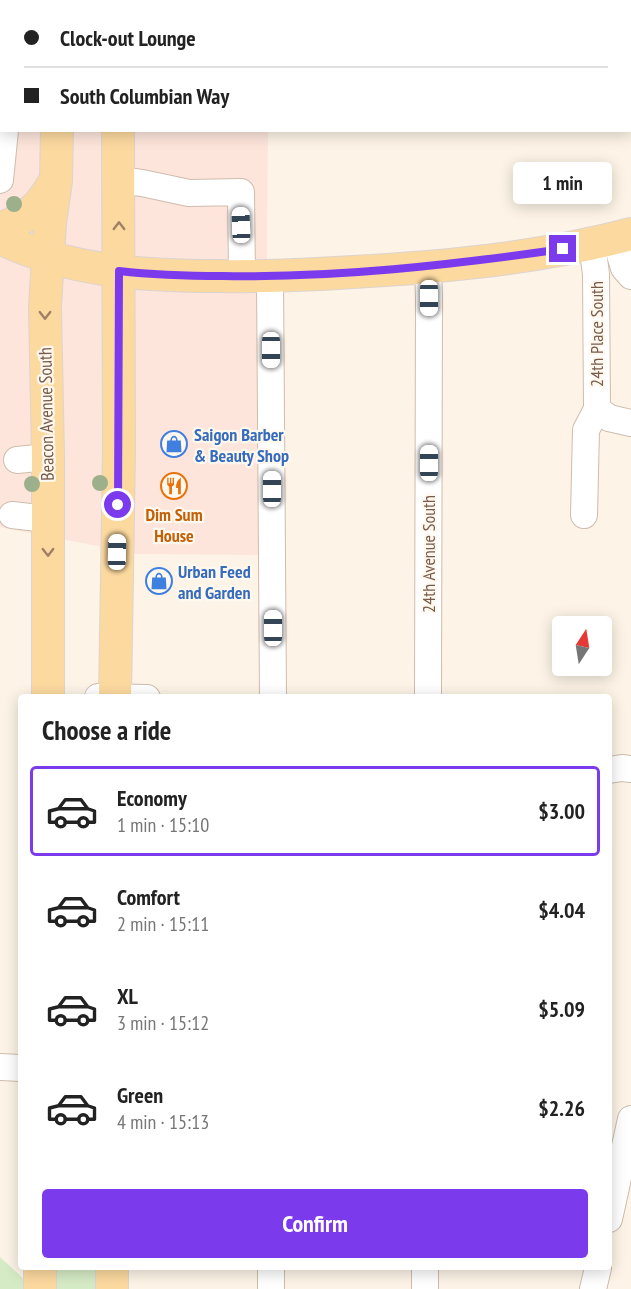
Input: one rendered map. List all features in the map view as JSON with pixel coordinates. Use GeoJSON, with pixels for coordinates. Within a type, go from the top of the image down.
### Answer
{"type":"FeatureCollection","features":[{"type":"Feature","properties":{"kind":"main road","name":"Beacon Avenue South"},"geometry":{"type":"LineString","coordinates":[[48,694],[48,457],[45,307],[50,223],[56,181],[57,132]]}},
{"type":"Feature","properties":{"kind":"main road"},"geometry":{"type":"LineString","coordinates":[[115,694],[107,622],[119,450],[118,132]]}},
{"type":"Feature","properties":{"kind":"main road"},"geometry":{"type":"LineString","coordinates":[[0,229],[33,211],[56,181]]}},
{"type":"Feature","properties":{"kind":"main road"},"geometry":{"type":"LineString","coordinates":[[0,238],[26,250],[119,271],[158,275],[256,277],[428,267],[554,250],[613,239]]}},
{"type":"Feature","properties":{"kind":"main road"},"geometry":{"type":"LineString","coordinates":[[40,1270],[40,1289]]}},
{"type":"Feature","properties":{"kind":"main road"},"geometry":{"type":"LineString","coordinates":[[112,1270],[112,1289]]}},
{"type":"Feature","properties":{"kind":"street"},"geometry":{"type":"LineString","coordinates":[[0,180],[5,132]]}},
{"type":"Feature","properties":{"kind":"street"},"geometry":{"type":"LineString","coordinates":[[118,180],[189,193],[241,192],[256,277],[273,694]]}},
{"type":"Feature","properties":{"kind":"street"},"geometry":{"type":"LineString","coordinates":[[613,239],[624,268],[631,276]]}},
{"type":"Feature","properties":{"kind":"street","name":"24th Place South"},"geometry":{"type":"LineString","coordinates":[[612,417],[596,274],[613,239]]}},
{"type":"Feature","properties":{"kind":"street","name":"24th Avenue South"},"geometry":{"type":"LineString","coordinates":[[428,267],[428,694]]}},
{"type":"Feature","properties":{"kind":"street"},"geometry":{"type":"LineString","coordinates":[[584,515],[586,430],[612,417]]}},
{"type":"Feature","properties":{"kind":"street"},"geometry":{"type":"LineString","coordinates":[[17,460],[48,457]]}},
{"type":"Feature","properties":{"kind":"street"},"geometry":{"type":"LineString","coordinates":[[12,515],[47,519]]}},
{"type":"Feature","properties":{"kind":"street"},"geometry":{"type":"LineString","coordinates":[[612,770],[631,768]]}},
{"type":"Feature","properties":{"kind":"street"},"geometry":{"type":"LineString","coordinates":[[0,1067],[18,1068]]}},
{"type":"Feature","properties":{"kind":"street"},"geometry":{"type":"LineString","coordinates":[[615,1208],[631,1119]]}},
{"type":"Feature","properties":{"kind":"street"},"geometry":{"type":"LineString","coordinates":[[271,1270],[271,1289]]}},
{"type":"Feature","properties":{"kind":"street"},"geometry":{"type":"LineString","coordinates":[[425,1270],[425,1289]]}},
{"type":"Feature","properties":{"kind":"street"},"geometry":{"type":"LineString","coordinates":[[593,1289],[598,1270]]}},
{"type":"Feature","properties":{"kind":"shaded area"},"geometry":{"type":"Polygon","coordinates":[[[0,132],[268,132],[268,555],[138,554],[0,527],[0,132]]]}},
{"type":"Feature","properties":{"kind":"green space"},"geometry":{"type":"Polygon","coordinates":[[[0,1257],[26,1281],[26,1289],[0,1289],[0,1257]]]}},
{"type":"Feature","properties":{"kind":"green space"},"geometry":{"type":"Polygon","coordinates":[[[51,1270],[100,1270],[100,1289],[51,1289],[51,1270]]]}},
{"type":"Feature","properties":{"kind":"place","name":"Saigon Barber & Beauty Shop"},"geometry":{"type":"Point","coordinates":[174,444]}},
{"type":"Feature","properties":{"kind":"place","name":"Dim Sum House"},"geometry":{"type":"Point","coordinates":[174,486]}},
{"type":"Feature","properties":{"kind":"place","name":"Urban Feed and Garden"},"geometry":{"type":"Point","coordinates":[159,581]}},
{"type":"Feature","properties":{"kind":"route"},"geometry":{"type":"LineString","coordinates":[[118,505],[119,271],[177,276],[289,276],[428,267],[563,249]]}}]}
